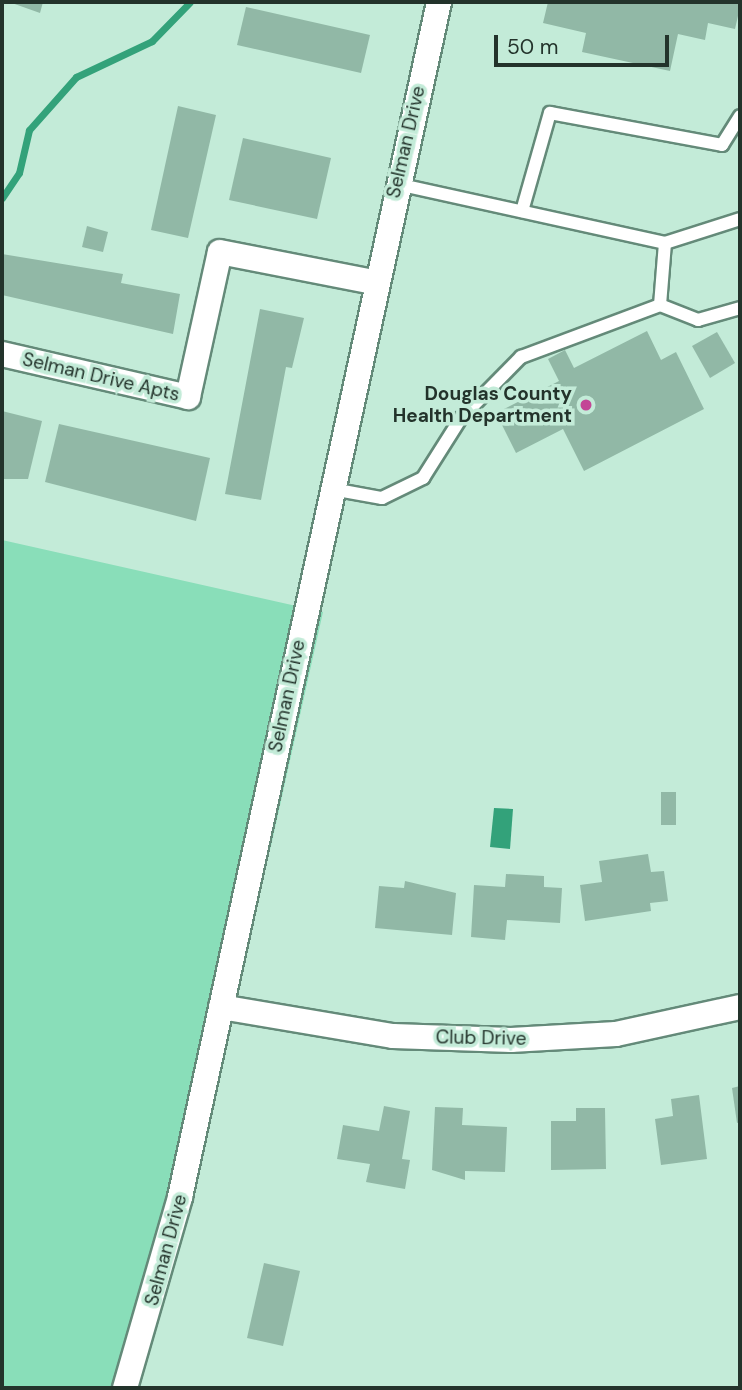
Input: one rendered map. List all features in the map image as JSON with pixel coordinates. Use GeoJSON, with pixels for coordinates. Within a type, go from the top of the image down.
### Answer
{"type":"FeatureCollection","features":[{"type":"Feature","properties":{"kind":"street","name":"Selman Drive"},"geometry":{"type":"LineString","coordinates":[[125,1388],[180,1197],[373,282],[436,2]]}},
{"type":"Feature","properties":{"kind":"street","name":"Selman Drive Apts"},"geometry":{"type":"LineString","coordinates":[[2,354],[188,397],[220,252],[373,282]]}},
{"type":"Feature","properties":{"kind":"street","name":"Club Drive"},"geometry":{"type":"LineString","coordinates":[[221,1007],[393,1036],[512,1040],[616,1034],[740,1007]]}},
{"type":"Feature","properties":{"kind":"lane"},"geometry":{"type":"LineString","coordinates":[[522,211],[550,113],[722,145],[740,116]]}},
{"type":"Feature","properties":{"kind":"lane"},"geometry":{"type":"LineString","coordinates":[[397,184],[665,243],[740,219]]}},
{"type":"Feature","properties":{"kind":"lane"},"geometry":{"type":"LineString","coordinates":[[660,305],[665,243]]}},
{"type":"Feature","properties":{"kind":"lane"},"geometry":{"type":"LineString","coordinates":[[330,488],[382,498],[423,478],[461,418],[521,357],[660,305],[698,320],[740,308]]}},
{"type":"Feature","properties":{"kind":"shaded area"},"geometry":{"type":"Polygon","coordinates":[[[2,540],[323,612],[271,846],[134,1307],[117,1388],[2,1388],[2,540]]]}},
{"type":"Feature","properties":{"kind":"shaded area"},"geometry":{"type":"Polygon","coordinates":[[[494,808],[513,809],[510,849],[490,847],[494,808]]]}},
{"type":"Feature","properties":{"kind":"building"},"geometry":{"type":"Polygon","coordinates":[[[9,2],[43,2],[40,13],[9,2]]]}},
{"type":"Feature","properties":{"kind":"building"},"geometry":{"type":"Polygon","coordinates":[[[548,2],[740,2],[740,7],[735,29],[708,23],[705,40],[678,34],[670,71],[582,52],[586,33],[543,23],[548,2]]]}},
{"type":"Feature","properties":{"kind":"building"},"geometry":{"type":"Polygon","coordinates":[[[246,7],[370,35],[361,73],[237,45],[246,7]]]}},
{"type":"Feature","properties":{"kind":"building"},"geometry":{"type":"Polygon","coordinates":[[[178,106],[216,115],[188,238],[151,230],[178,106]]]}},
{"type":"Feature","properties":{"kind":"building"},"geometry":{"type":"Polygon","coordinates":[[[243,138],[331,158],[317,219],[229,200],[243,138]]]}},
{"type":"Feature","properties":{"kind":"building"},"geometry":{"type":"Polygon","coordinates":[[[87,226],[108,232],[103,252],[82,247],[87,226]]]}},
{"type":"Feature","properties":{"kind":"building"},"geometry":{"type":"Polygon","coordinates":[[[2,254],[123,274],[121,283],[180,294],[173,334],[2,295],[2,254]]]}},
{"type":"Feature","properties":{"kind":"building"},"geometry":{"type":"Polygon","coordinates":[[[260,309],[304,318],[292,368],[286,367],[261,500],[225,494],[260,309]]]}},
{"type":"Feature","properties":{"kind":"building"},"geometry":{"type":"Polygon","coordinates":[[[647,331],[661,360],[676,352],[704,409],[584,471],[563,429],[516,453],[496,413],[559,381],[548,359],[565,350],[574,368],[647,331]]]}},
{"type":"Feature","properties":{"kind":"building"},"geometry":{"type":"Polygon","coordinates":[[[717,332],[735,363],[710,378],[692,346],[717,332]]]}},
{"type":"Feature","properties":{"kind":"building"},"geometry":{"type":"Polygon","coordinates":[[[2,411],[42,421],[28,479],[2,479],[2,411]]]}},
{"type":"Feature","properties":{"kind":"building"},"geometry":{"type":"Polygon","coordinates":[[[59,424],[210,458],[196,521],[45,482],[59,424]]]}},
{"type":"Feature","properties":{"kind":"building"},"geometry":{"type":"Polygon","coordinates":[[[661,792],[676,792],[676,825],[661,825],[661,792]]]}},
{"type":"Feature","properties":{"kind":"building"},"geometry":{"type":"Polygon","coordinates":[[[648,854],[651,872],[664,871],[668,901],[650,903],[651,911],[585,921],[580,885],[602,882],[599,861],[648,854]]]}},
{"type":"Feature","properties":{"kind":"building"},"geometry":{"type":"Polygon","coordinates":[[[506,874],[544,876],[544,887],[562,888],[560,923],[507,920],[505,940],[471,937],[474,885],[505,887],[506,874]]]}},
{"type":"Feature","properties":{"kind":"building"},"geometry":{"type":"Polygon","coordinates":[[[405,881],[456,893],[452,935],[375,928],[379,886],[404,888],[405,881]]]}},
{"type":"Feature","properties":{"kind":"building"},"geometry":{"type":"Polygon","coordinates":[[[740,1086],[740,1122],[737,1123],[732,1088],[740,1086]]]}},
{"type":"Feature","properties":{"kind":"building"},"geometry":{"type":"Polygon","coordinates":[[[699,1095],[707,1159],[661,1165],[655,1119],[673,1116],[671,1099],[699,1095]]]}},
{"type":"Feature","properties":{"kind":"building"},"geometry":{"type":"Polygon","coordinates":[[[384,1106],[410,1111],[402,1159],[410,1160],[405,1189],[366,1182],[370,1164],[337,1159],[343,1125],[379,1131],[384,1106]]]}},
{"type":"Feature","properties":{"kind":"building"},"geometry":{"type":"Polygon","coordinates":[[[435,1107],[463,1108],[462,1125],[507,1127],[505,1172],[465,1171],[465,1180],[432,1170],[435,1107]]]}},
{"type":"Feature","properties":{"kind":"building"},"geometry":{"type":"Polygon","coordinates":[[[576,1108],[605,1108],[606,1169],[551,1170],[551,1121],[576,1121],[576,1108]]]}},
{"type":"Feature","properties":{"kind":"building"},"geometry":{"type":"Polygon","coordinates":[[[264,1263],[300,1271],[283,1346],[247,1338],[264,1263]]]}},
{"type":"Feature","properties":{"kind":"waterway"},"geometry":{"type":"LineString","coordinates":[[2,198],[19,173],[29,130],[76,77],[152,41],[190,2]]}},
{"type":"Feature","properties":{"kind":"place","name":"Douglas County Health Department"},"geometry":{"type":"Point","coordinates":[586,405]}}]}
